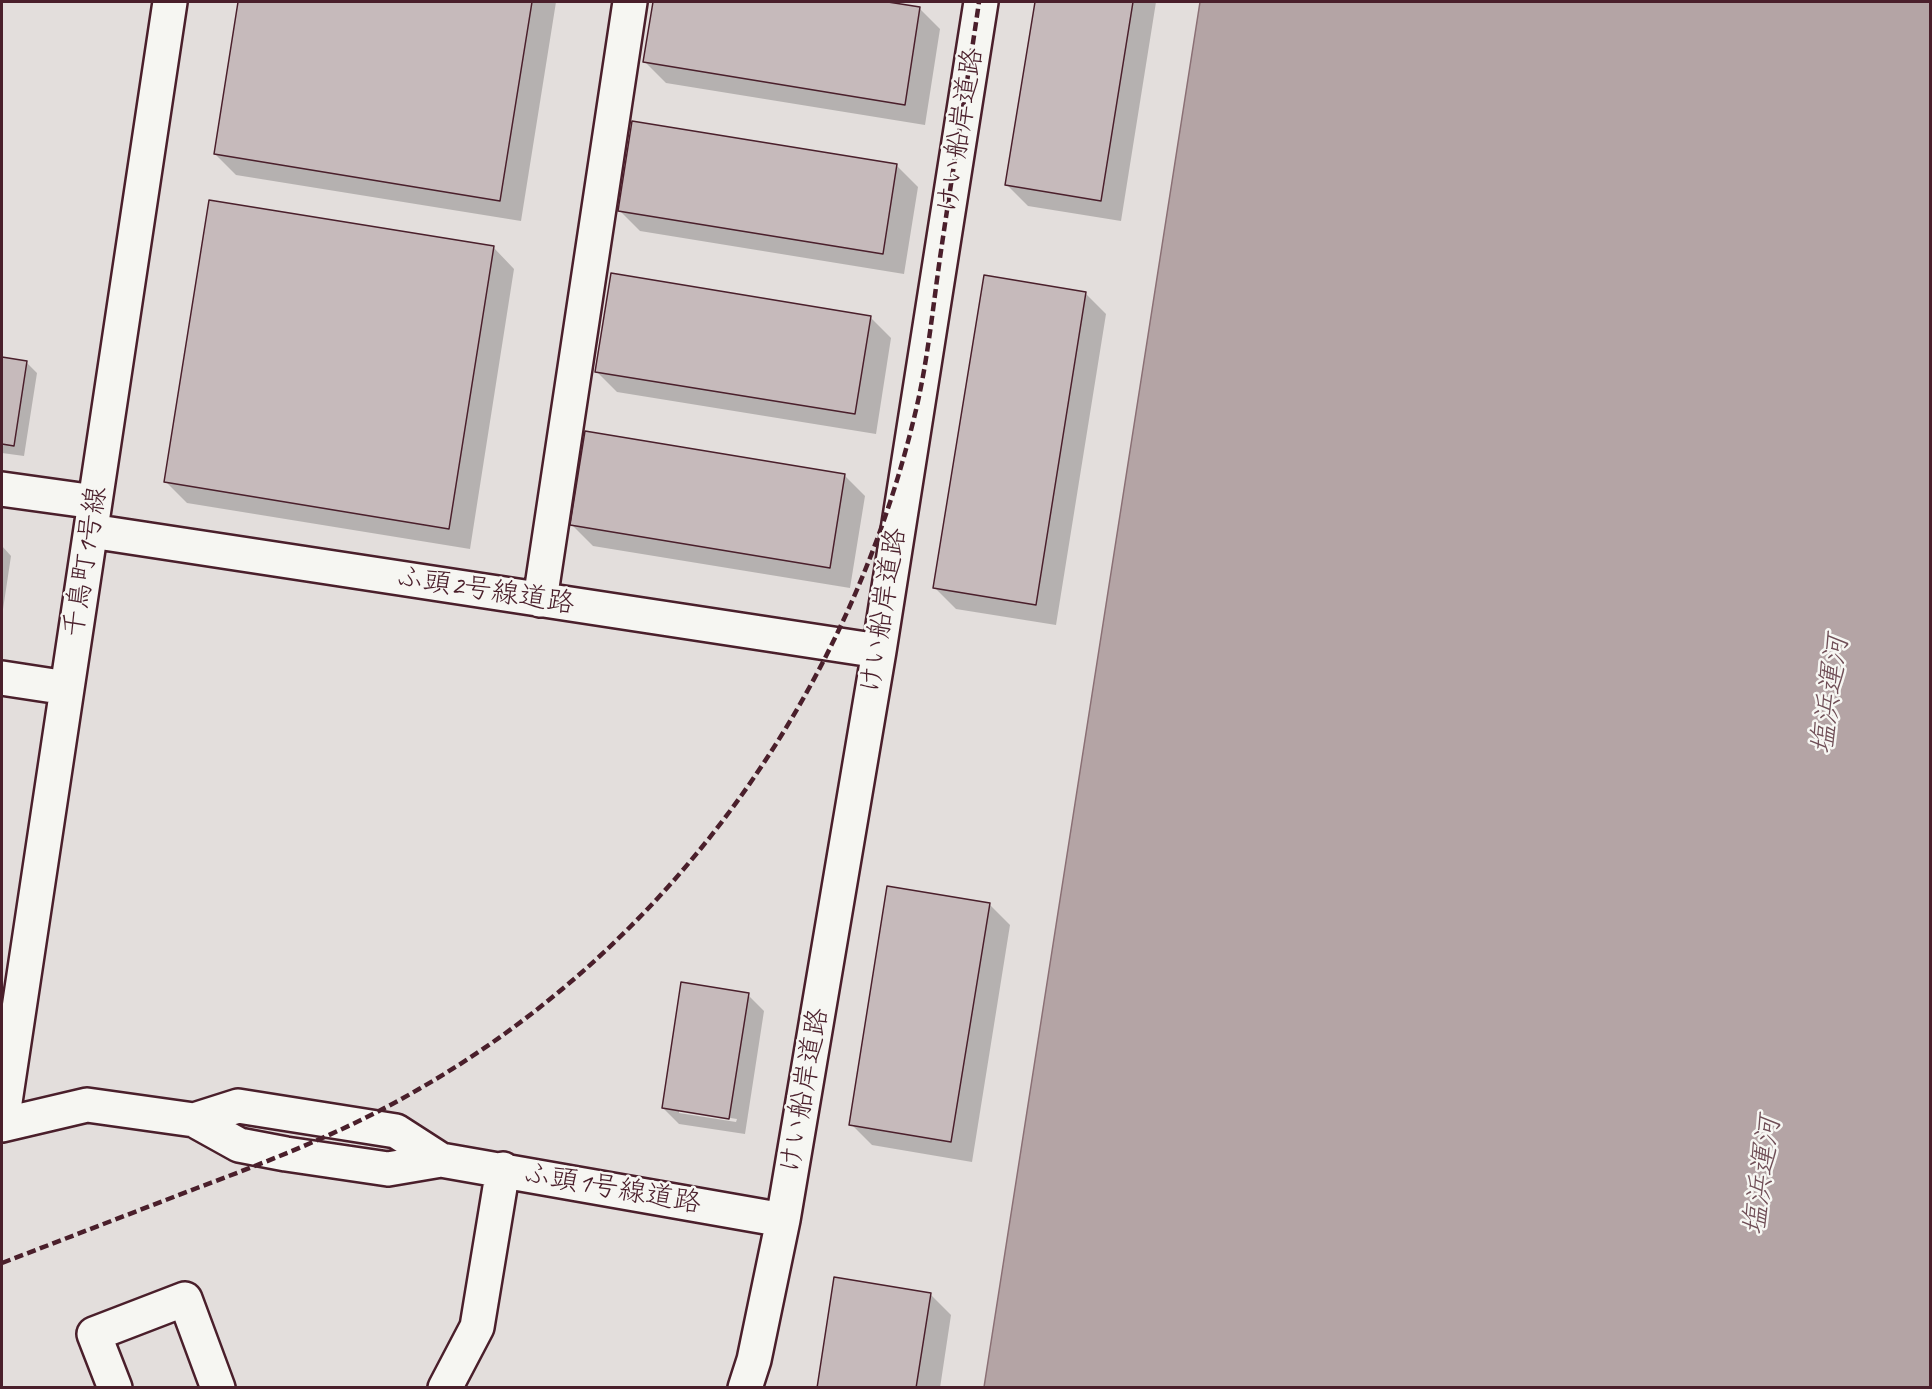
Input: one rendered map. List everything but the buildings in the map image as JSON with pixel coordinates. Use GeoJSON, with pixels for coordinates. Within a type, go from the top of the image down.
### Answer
{"type":"FeatureCollection","features":[{"type":"Feature","properties":{"kind":"street","name":"千鳥町1号線"},"geometry":{"type":"LineString","coordinates":[[2,1124],[170,2]]}},
{"type":"Feature","properties":{"kind":"street"},"geometry":{"type":"LineString","coordinates":[[540,600],[630,2]]}},
{"type":"Feature","properties":{"kind":"street","name":"けい船岸道路"},"geometry":{"type":"LineString","coordinates":[[745,1388],[754,1360],[783,1220],[879,651],[981,2]]}},
{"type":"Feature","properties":{"kind":"street","name":"ふ頭2号線道路"},"geometry":{"type":"LineString","coordinates":[[2,489],[93,516],[540,600],[879,651]]}},
{"type":"Feature","properties":{"kind":"street"},"geometry":{"type":"LineString","coordinates":[[2,678],[67,688]]}},
{"type":"Feature","properties":{"kind":"street","name":"ふ頭1号線道路"},"geometry":{"type":"LineString","coordinates":[[2,1124],[87,1105],[194,1120],[239,1145],[286,1154],[387,1168],[441,1160],[503,1169],[783,1220]]}},
{"type":"Feature","properties":{"kind":"street"},"geometry":{"type":"LineString","coordinates":[[445,1388],[477,1327],[503,1169]]}},
{"type":"Feature","properties":{"kind":"street"},"geometry":{"type":"LineString","coordinates":[[115,1388],[94,1334],[185,1299],[218,1388]]}},
{"type":"Feature","properties":{"kind":"shaded area"},"geometry":{"type":"Polygon","coordinates":[[[2,2],[1200,2],[984,1387],[2,1388],[2,2]]]}},
{"type":"Feature","properties":{"kind":"water","name":"塩浜運河"},"geometry":{"type":"Polygon","coordinates":[[[1200,2],[1930,2],[1930,1387],[984,1387],[1200,2]]]}},
{"type":"Feature","properties":{"kind":"railway"},"geometry":{"type":"LineString","coordinates":[[2,1263],[282,1155],[365,1118],[419,1089],[510,1030],[593,962],[669,886],[736,803],[795,713],[845,618],[885,518],[915,414],[923,374],[979,2]]}}]}
